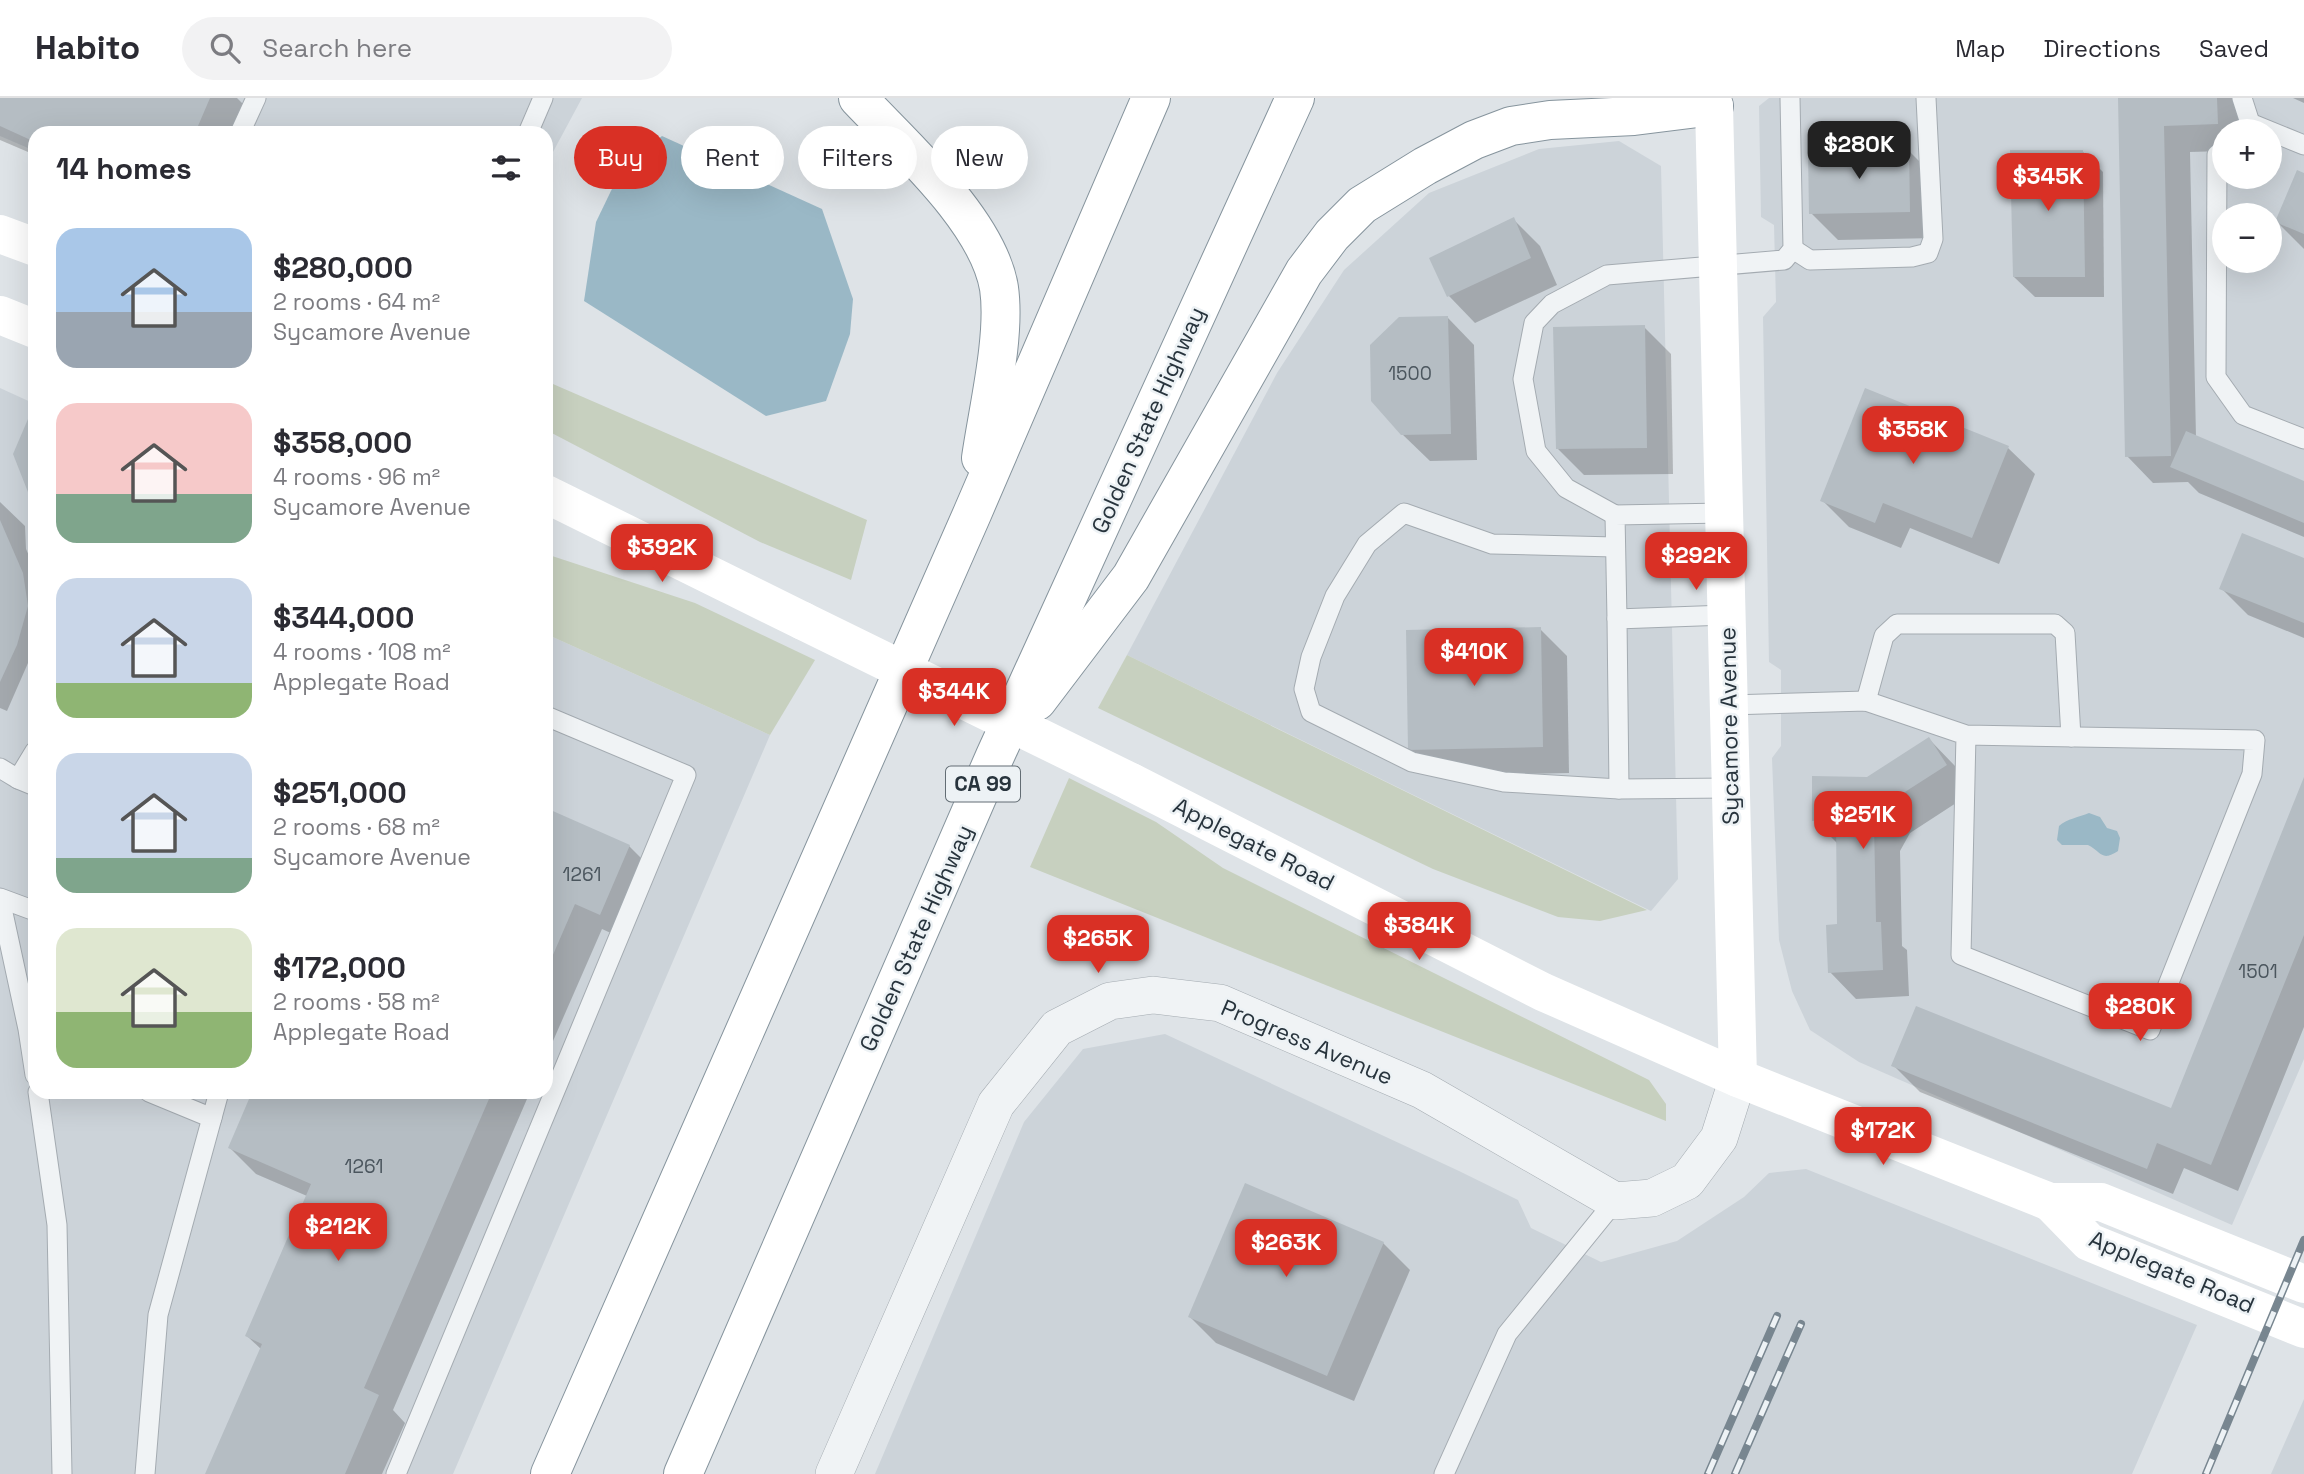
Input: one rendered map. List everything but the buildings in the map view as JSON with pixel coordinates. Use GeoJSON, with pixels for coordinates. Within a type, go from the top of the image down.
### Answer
{"type":"FeatureCollection","features":[{"type":"Feature","properties":{"kind":"main road"},"geometry":{"type":"LineString","coordinates":[[858,98],[967,218],[987,252],[999,288],[999,335],[972,514]]}},
{"type":"Feature","properties":{"kind":"main road"},"geometry":{"type":"LineString","coordinates":[[550,1474],[972,514],[1151,98]]}},
{"type":"Feature","properties":{"kind":"main road","name":"Golden State Highway"},"geometry":{"type":"LineString","coordinates":[[683,1474],[995,756],[1295,98]]}},
{"type":"Feature","properties":{"kind":"main road"},"geometry":{"type":"LineString","coordinates":[[995,756],[1131,578],[1304,272],[1332,235],[1362,205],[1462,146],[1511,126],[1550,120],[1634,116],[1704,101]]}},
{"type":"Feature","properties":{"kind":"main road","name":"Sycamore Avenue"},"geometry":{"type":"LineString","coordinates":[[1704,101],[1718,267],[1738,1077]]}},
{"type":"Feature","properties":{"kind":"main road"},"geometry":{"type":"LineString","coordinates":[[0,234],[28,244]]}},
{"type":"Feature","properties":{"kind":"main road"},"geometry":{"type":"LineString","coordinates":[[0,315],[28,326]]}},
{"type":"Feature","properties":{"kind":"main road","name":"Applegate Road"},"geometry":{"type":"LineString","coordinates":[[553,497],[1131,782],[1543,992],[1738,1077],[2050,1202],[2101,1202],[2304,1284]]}},
{"type":"Feature","properties":{"kind":"main road","name":"Applegate Road"},"geometry":{"type":"LineString","coordinates":[[2050,1202],[2089,1242],[2304,1329]]}},
{"type":"Feature","properties":{"kind":"street","name":"Progress Avenue"},"geometry":{"type":"LineString","coordinates":[[834,1474],[996,1104],[1058,1028],[1110,1001],[1153,995],[1220,1003],[1422,1090],[1615,1201]]}},
{"type":"Feature","properties":{"kind":"street","name":"Sycamore Avenue"},"geometry":{"type":"LineString","coordinates":[[1615,1201],[1652,1198],[1687,1181],[1719,1138],[1738,1077]]}},
{"type":"Feature","properties":{"kind":"lane"},"geometry":{"type":"LineString","coordinates":[[243,126],[257,98]]}},
{"type":"Feature","properties":{"kind":"lane"},"geometry":{"type":"LineString","coordinates":[[531,126],[543,98]]}},
{"type":"Feature","properties":{"kind":"lane"},"geometry":{"type":"LineString","coordinates":[[1723,513],[1615,515],[1566,488],[1536,452],[1523,379],[1534,323],[1552,304],[1607,275],[1784,260],[1793,249],[1790,98]]}},
{"type":"Feature","properties":{"kind":"lane"},"geometry":{"type":"LineString","coordinates":[[1793,249],[1810,260],[1912,257],[1928,253],[1933,239],[1926,98]]}},
{"type":"Feature","properties":{"kind":"lane"},"geometry":{"type":"LineString","coordinates":[[2242,98],[2245,119]]}},
{"type":"Feature","properties":{"kind":"lane"},"geometry":{"type":"LineString","coordinates":[[2282,138],[2304,145]]}},
{"type":"Feature","properties":{"kind":"lane"},"geometry":{"type":"LineString","coordinates":[[2217,189],[2216,377],[2243,415],[2304,439]]}},
{"type":"Feature","properties":{"kind":"lane"},"geometry":{"type":"LineString","coordinates":[[1615,547],[1492,544],[1404,513],[1367,544],[1335,596],[1311,657],[1304,689],[1311,712],[1412,762],[1504,782],[1619,789],[1730,788]]}},
{"type":"Feature","properties":{"kind":"lane"},"geometry":{"type":"LineString","coordinates":[[1615,515],[1619,789]]}},
{"type":"Feature","properties":{"kind":"lane"},"geometry":{"type":"LineString","coordinates":[[1617,619],[1726,615]]}},
{"type":"Feature","properties":{"kind":"lane"},"geometry":{"type":"LineString","coordinates":[[1866,701],[1884,636],[1897,624],[2055,624],[2066,633],[2071,737]]}},
{"type":"Feature","properties":{"kind":"lane"},"geometry":{"type":"LineString","coordinates":[[1729,705],[1866,701],[1966,735],[2255,740],[2252,774],[2150,1030],[1961,955],[1966,735]]}},
{"type":"Feature","properties":{"kind":"lane"},"geometry":{"type":"LineString","coordinates":[[553,719],[686,775],[553,1096]]}},
{"type":"Feature","properties":{"kind":"lane"},"geometry":{"type":"LineString","coordinates":[[0,768],[27,783]]}},
{"type":"Feature","properties":{"kind":"lane"},"geometry":{"type":"LineString","coordinates":[[0,899],[28,909]]}},
{"type":"Feature","properties":{"kind":"lane"},"geometry":{"type":"LineString","coordinates":[[0,899],[28,1022]]}},
{"type":"Feature","properties":{"kind":"lane"},"geometry":{"type":"LineString","coordinates":[[39,1099],[57,1225],[62,1474]]}},
{"type":"Feature","properties":{"kind":"lane"},"geometry":{"type":"LineString","coordinates":[[166,1099],[212,1118]]}},
{"type":"Feature","properties":{"kind":"lane"},"geometry":{"type":"LineString","coordinates":[[145,1474],[158,1315],[217,1099]]}},
{"type":"Feature","properties":{"kind":"lane"},"geometry":{"type":"LineString","coordinates":[[396,1474],[552,1099]]}},
{"type":"Feature","properties":{"kind":"lane"},"geometry":{"type":"LineString","coordinates":[[1444,1474],[1507,1334],[1615,1201]]}},
{"type":"Feature","properties":{"kind":"shaded area"},"geometry":{"type":"Polygon","coordinates":[[[0,98],[582,98],[553,152],[553,126],[28,126],[28,148],[0,136],[0,98]]]}},
{"type":"Feature","properties":{"kind":"shaded area"},"geometry":{"type":"Polygon","coordinates":[[[1769,98],[2304,98],[2304,1059],[2232,1225],[1859,1062],[1810,1030],[1792,991],[1779,940],[1772,758],[1781,746],[1781,670],[1769,662],[1763,317],[1776,302],[1774,225],[1761,217],[1759,106],[1769,98]]]}},
{"type":"Feature","properties":{"kind":"shaded area"},"geometry":{"type":"Polygon","coordinates":[[[1619,141],[1661,166],[1678,879],[1651,911],[1127,655],[1277,373],[1344,270],[1429,193],[1539,149],[1619,141]]]}},
{"type":"Feature","properties":{"kind":"shaded area"},"geometry":{"type":"Polygon","coordinates":[[[0,388],[28,401],[28,1099],[553,1099],[553,637],[770,735],[453,1474],[0,1474],[0,388]]]}},
{"type":"Feature","properties":{"kind":"shaded area"},"geometry":{"type":"Polygon","coordinates":[[[1165,1034],[1518,1200],[1531,1228],[1601,1262],[1677,1241],[1744,1197],[1769,1173],[1806,1169],[2197,1325],[2132,1474],[875,1474],[1024,1122],[1083,1049],[1165,1034]]]}},
{"type":"Feature","properties":{"kind":"shaded area"},"geometry":{"type":"Polygon","coordinates":[[[2304,1399],[2304,1474],[2271,1474],[2304,1399]]]}},
{"type":"Feature","properties":{"kind":"green space"},"geometry":{"type":"Polygon","coordinates":[[[553,384],[867,520],[851,580],[760,542],[553,434],[553,384]]]}},
{"type":"Feature","properties":{"kind":"green space"},"geometry":{"type":"Polygon","coordinates":[[[553,556],[695,603],[815,660],[770,735],[553,637],[553,556]]]}},
{"type":"Feature","properties":{"kind":"green space"},"geometry":{"type":"Polygon","coordinates":[[[1127,655],[1647,910],[1600,921],[1558,917],[1433,869],[1098,708],[1127,655]]]}},
{"type":"Feature","properties":{"kind":"green space"},"geometry":{"type":"Polygon","coordinates":[[[1069,778],[1156,822],[1223,868],[1649,1080],[1666,1104],[1666,1121],[1030,867],[1069,778]]]}},
{"type":"Feature","properties":{"kind":"water"},"geometry":{"type":"Polygon","coordinates":[[[667,138],[681,145],[681,189],[778,189],[822,209],[853,299],[850,334],[826,401],[766,416],[584,301],[596,222],[612,189],[667,189],[667,138]]]}},
{"type":"Feature","properties":{"kind":"water"},"geometry":{"type":"Polygon","coordinates":[[[2089,813],[2100,817],[2107,828],[2117,831],[2120,838],[2118,851],[2105,856],[2088,845],[2062,845],[2057,840],[2059,826],[2089,813]]]}},
{"type":"Feature","properties":{"kind":"railway"},"geometry":{"type":"LineString","coordinates":[[2206,1474],[2304,1240]]}},
{"type":"Feature","properties":{"kind":"railway"},"geometry":{"type":"LineString","coordinates":[[1708,1474],[1777,1316]]}},
{"type":"Feature","properties":{"kind":"railway"},"geometry":{"type":"LineString","coordinates":[[1735,1474],[1801,1324]]}}]}
